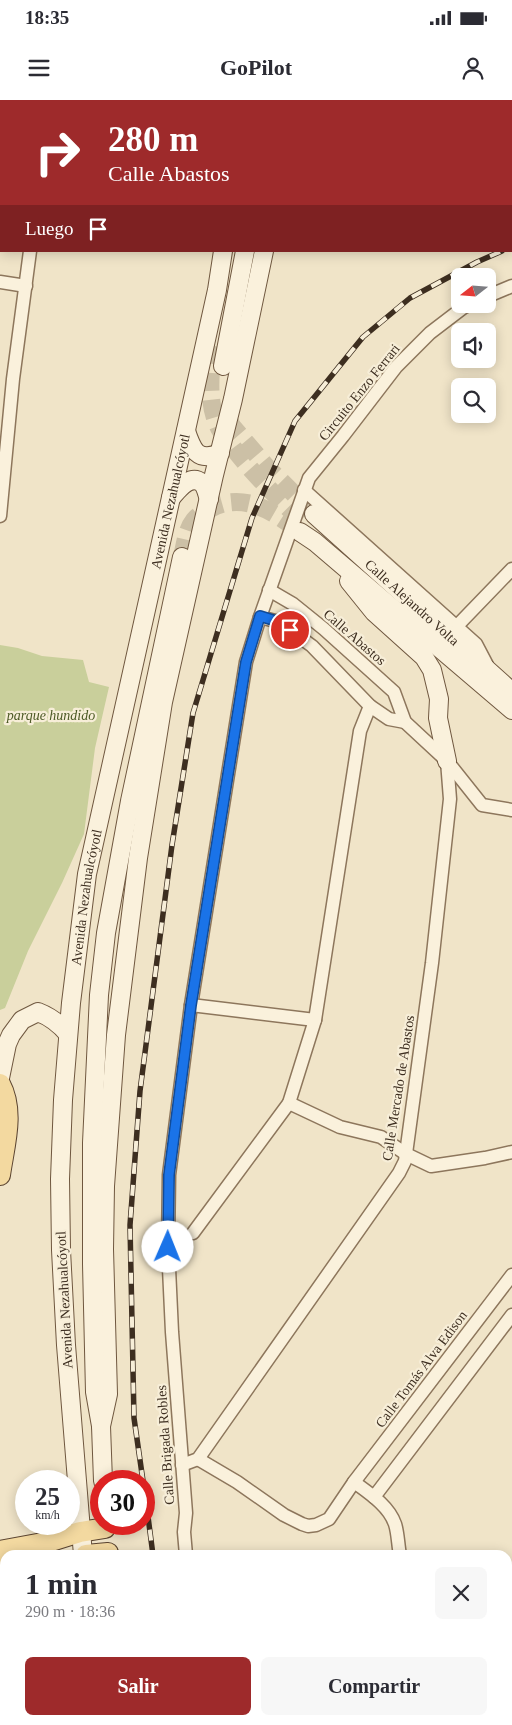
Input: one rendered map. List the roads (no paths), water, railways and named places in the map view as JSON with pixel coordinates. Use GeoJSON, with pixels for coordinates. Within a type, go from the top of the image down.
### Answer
{"type":"FeatureCollection","features":[{"type":"Feature","properties":{"kind":"main road","name":"Avenida Nezahualcóyotl"},"geometry":{"type":"LineString","coordinates":[[75,1470],[60,1250],[60,1179],[68,1034],[78,942],[87,874],[217,290],[223,252]]}},
{"type":"Feature","properties":{"kind":"main road"},"geometry":{"type":"LineString","coordinates":[[214,346],[231,252]]}},
{"type":"Feature","properties":{"kind":"main road"},"geometry":{"type":"LineString","coordinates":[[223,366],[245,252]]}},
{"type":"Feature","properties":{"kind":"main road","name":"Avenida Nezahualcóyotl"},"geometry":{"type":"LineString","coordinates":[[101,1426],[108,1394],[104,1249],[105,1186],[118,1017],[138,858],[164,702],[264,252]]}},
{"type":"Feature","properties":{"kind":"main road"},"geometry":{"type":"LineString","coordinates":[[186,431],[191,445],[199,455],[214,456],[220,454]]}},
{"type":"Feature","properties":{"kind":"main road"},"geometry":{"type":"LineString","coordinates":[[171,498],[184,483],[192,480],[201,482],[204,485],[209,499]]}},
{"type":"Feature","properties":{"kind":"main road","name":"Calle Alejandro Volta"},"geometry":{"type":"LineString","coordinates":[[512,692],[306,523],[321,548],[449,654],[512,710]]}},
{"type":"Feature","properties":{"kind":"main road"},"geometry":{"type":"LineString","coordinates":[[321,548],[374,612],[424,657],[432,670],[439,699],[438,718],[447,761]]}},
{"type":"Feature","properties":{"kind":"main road","name":"Avenida Nezahualcóyotl"},"geometry":{"type":"LineString","coordinates":[[103,1470],[101,1426],[95,1392],[92,1264],[92,1143],[98,995],[106,933],[128,810],[182,557]]}},
{"type":"Feature","properties":{"kind":"main road"},"geometry":{"type":"LineString","coordinates":[[0,1078],[7,1044],[22,1020],[38,1012],[58,1022],[68,1034]]}},
{"type":"Feature","properties":{"kind":"main road"},"geometry":{"type":"LineString","coordinates":[[0,1084],[5,1092],[8,1119],[0,1176]]}},
{"type":"Feature","properties":{"kind":"main road"},"geometry":{"type":"LineString","coordinates":[[80,1532],[90,1530]]}},
{"type":"Feature","properties":{"kind":"main road","name":"Avenida Nezahualcóyotl"},"geometry":{"type":"LineString","coordinates":[[80,1532],[83,1550]]}},
{"type":"Feature","properties":{"kind":"main road"},"geometry":{"type":"LineString","coordinates":[[5,1550],[48,1542],[70,1535]]}},
{"type":"Feature","properties":{"kind":"main road"},"geometry":{"type":"LineString","coordinates":[[106,1535],[108,1550]]}},
{"type":"Feature","properties":{"kind":"street"},"geometry":{"type":"LineString","coordinates":[[0,516],[13,379],[30,252]]}},
{"type":"Feature","properties":{"kind":"street"},"geometry":{"type":"LineString","coordinates":[[0,282],[26,286]]}},
{"type":"Feature","properties":{"kind":"street"},"geometry":{"type":"LineString","coordinates":[[496,293],[512,286]]}},
{"type":"Feature","properties":{"kind":"street","name":"Circuito Enzo Ferrari"},"geometry":{"type":"LineString","coordinates":[[191,1005],[246,662],[308,478],[396,367],[430,333],[456,313]]}},
{"type":"Feature","properties":{"kind":"street"},"geometry":{"type":"LineString","coordinates":[[0,376],[13,379]]}},
{"type":"Feature","properties":{"kind":"street"},"geometry":{"type":"LineString","coordinates":[[304,490],[476,644],[493,675]]}},
{"type":"Feature","properties":{"kind":"street"},"geometry":{"type":"LineString","coordinates":[[456,627],[512,569]]}},
{"type":"Feature","properties":{"kind":"street"},"geometry":{"type":"LineString","coordinates":[[499,584],[512,582]]}},
{"type":"Feature","properties":{"kind":"street","name":"Calle Abastos"},"geometry":{"type":"LineString","coordinates":[[269,590],[293,604],[324,629],[394,692],[405,722],[447,761],[482,805],[512,810]]}},
{"type":"Feature","properties":{"kind":"street","name":"Calle Abastos"},"geometry":{"type":"LineString","coordinates":[[260,616],[279,622],[312,646],[370,706],[389,719],[405,722]]}},
{"type":"Feature","properties":{"kind":"street"},"geometry":{"type":"LineString","coordinates":[[193,1234],[289,1103],[315,1020],[360,731],[370,706]]}},
{"type":"Feature","properties":{"kind":"street","name":"Calle Mercado de Abastos"},"geometry":{"type":"LineString","coordinates":[[198,1459],[399,1174],[405,1161],[432,963],[450,799],[447,761]]}},
{"type":"Feature","properties":{"kind":"street"},"geometry":{"type":"LineString","coordinates":[[191,1005],[315,1020]]}},
{"type":"Feature","properties":{"kind":"street","name":"Calle Brigada Robles"},"geometry":{"type":"LineString","coordinates":[[186,1550],[184,1532],[186,1513],[172,1332],[168,1247],[169,1175],[191,1005]]}},
{"type":"Feature","properties":{"kind":"street"},"geometry":{"type":"LineString","coordinates":[[289,1103],[340,1126],[382,1137],[406,1154],[431,1166],[512,1152]]}},
{"type":"Feature","properties":{"kind":"street","name":"Calle Tomás Alva Edison"},"geometry":{"type":"LineString","coordinates":[[198,1459],[237,1482],[284,1515],[302,1524],[308,1526],[316,1525],[329,1519],[354,1482],[512,1275]]}},
{"type":"Feature","properties":{"kind":"street"},"geometry":{"type":"LineString","coordinates":[[374,1497],[512,1315]]}},
{"type":"Feature","properties":{"kind":"street"},"geometry":{"type":"LineString","coordinates":[[182,1465],[198,1459]]}},
{"type":"Feature","properties":{"kind":"street"},"geometry":{"type":"LineString","coordinates":[[354,1482],[374,1497],[390,1514],[395,1524],[399,1550]]}},
{"type":"Feature","properties":{"kind":"tunnel"},"geometry":{"type":"LineString","coordinates":[[214,346],[211,397],[212,407],[219,428],[246,464],[304,524]]}},
{"type":"Feature","properties":{"kind":"tunnel"},"geometry":{"type":"LineString","coordinates":[[229,420],[266,466],[314,514]]}},
{"type":"Feature","properties":{"kind":"tunnel"},"geometry":{"type":"LineString","coordinates":[[182,557],[187,533],[194,520],[204,512],[222,504],[234,502],[257,506],[279,517],[299,531]]}},
{"type":"Feature","properties":{"kind":"railway"},"geometry":{"type":"LineString","coordinates":[[141,1470],[134,1418],[130,1225],[140,1091],[172,845],[193,713],[252,518],[295,421],[363,337],[410,298],[500,252]]}},
{"type":"Feature","properties":{"kind":"railway"},"geometry":{"type":"LineString","coordinates":[[150,1535],[152,1550]]}},
{"type":"Feature","properties":{"kind":"park label","name":"parque hundido"},"geometry":{"type":"Point","coordinates":[51,715]}}]}
